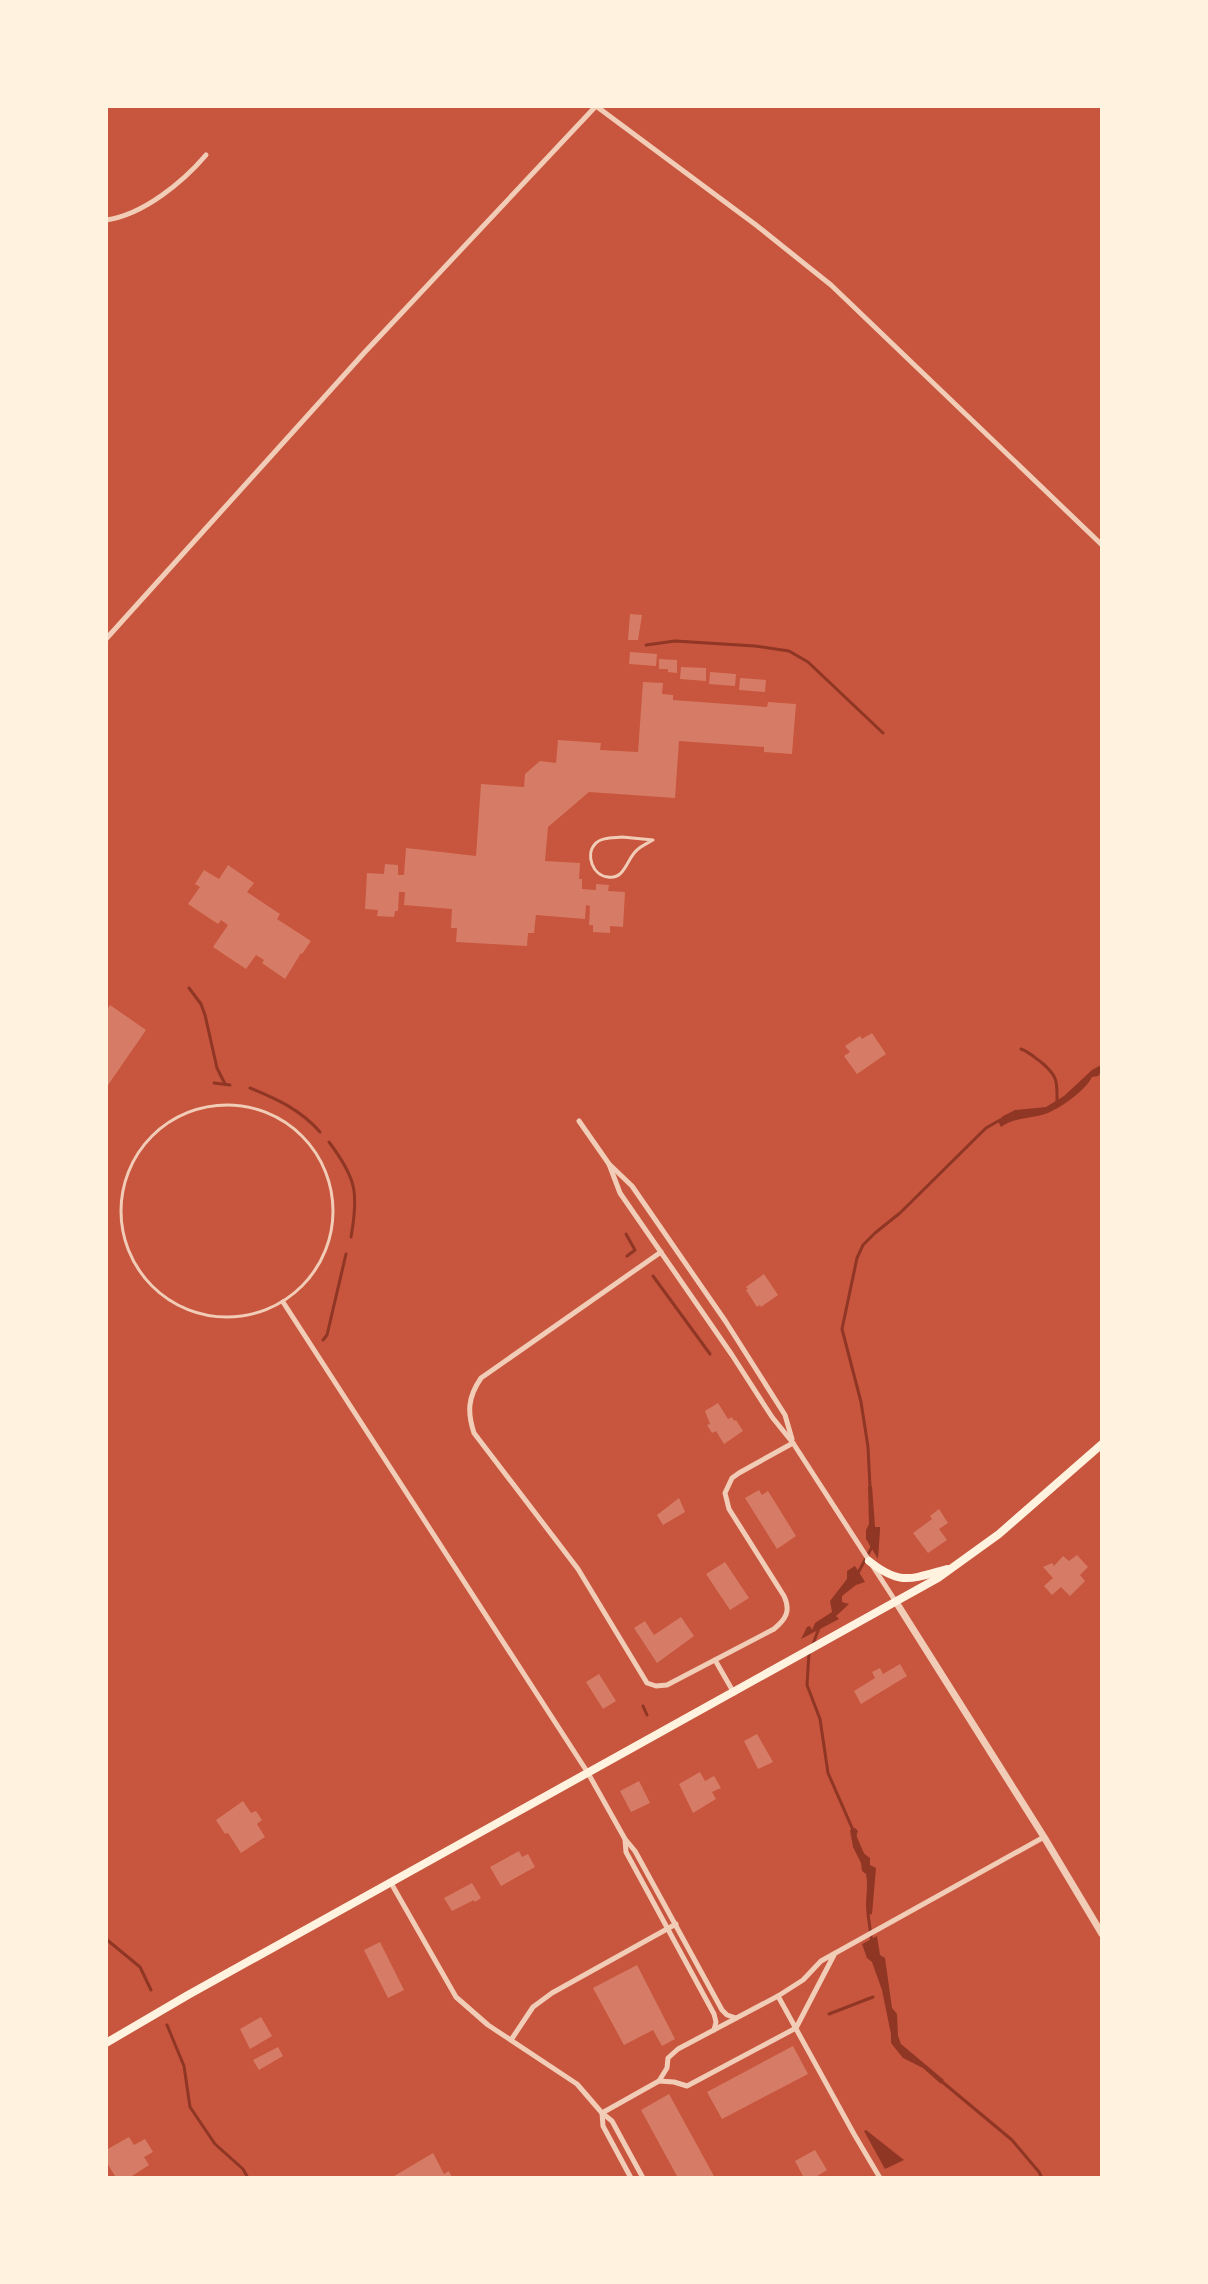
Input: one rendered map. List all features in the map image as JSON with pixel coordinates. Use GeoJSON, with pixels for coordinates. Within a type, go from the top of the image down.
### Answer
{"type":"FeatureCollection","features":[{"type":"Feature","properties":{"kind":"main road"},"geometry":{"type":"LineString","coordinates":[[106,2043],[197,1990],[792,1661],[956,1566],[999,1534],[1101,1444]]}},
{"type":"Feature","properties":{"kind":"main road"},"geometry":{"type":"LineString","coordinates":[[871,1563],[891,1577],[901,1579],[918,1577],[956,1566]]}},
{"type":"Feature","properties":{"kind":"street"},"geometry":{"type":"LineString","coordinates":[[106,639],[364,353],[596,106],[756,225],[831,285],[1101,545]]}},
{"type":"Feature","properties":{"kind":"street"},"geometry":{"type":"LineString","coordinates":[[106,220],[128,215],[142,207],[189,175],[206,155]]}},
{"type":"Feature","properties":{"kind":"street"},"geometry":{"type":"LineString","coordinates":[[579,1121],[609,1164],[632,1186],[726,1322],[785,1415],[793,1443]]}},
{"type":"Feature","properties":{"kind":"street"},"geometry":{"type":"LineString","coordinates":[[609,1164],[620,1193],[772,1417],[793,1443],[871,1563],[1044,1836],[1101,1934]]}},
{"type":"Feature","properties":{"kind":"street"},"geometry":{"type":"LineString","coordinates":[[662,1252],[481,1378],[470,1399],[469,1414],[474,1433],[578,1569],[647,1683],[656,1686],[668,1685],[774,1629],[786,1617],[789,1609],[784,1596],[729,1509],[725,1493],[732,1478],[793,1443]]}},
{"type":"Feature","properties":{"kind":"street"},"geometry":{"type":"LineString","coordinates":[[283,1302],[588,1773],[625,1839],[635,1851],[722,2010],[727,2015],[736,2018]]}},
{"type":"Feature","properties":{"kind":"street"},"geometry":{"type":"LineString","coordinates":[[715,1660],[734,1693]]}},
{"type":"Feature","properties":{"kind":"street"},"geometry":{"type":"LineString","coordinates":[[674,2082],[666,2062],[671,2054],[778,1996],[802,1980],[821,1961],[1044,1836]]}},
{"type":"Feature","properties":{"kind":"street"},"geometry":{"type":"LineString","coordinates":[[625,1839],[626,1852],[714,2014],[716,2022],[714,2030]]}},
{"type":"Feature","properties":{"kind":"street"},"geometry":{"type":"LineString","coordinates":[[392,1883],[456,1997],[488,2025],[568,2077],[585,2092],[602,2113],[612,2121],[644,2178]]}},
{"type":"Feature","properties":{"kind":"street"},"geometry":{"type":"LineString","coordinates":[[511,2040],[520,2023],[533,2007],[552,1993],[676,1924]]}},
{"type":"Feature","properties":{"kind":"street"},"geometry":{"type":"LineString","coordinates":[[659,2081],[687,2086],[796,2028],[835,1953]]}},
{"type":"Feature","properties":{"kind":"street"},"geometry":{"type":"LineString","coordinates":[[778,1996],[880,2178]]}},
{"type":"Feature","properties":{"kind":"street"},"geometry":{"type":"LineString","coordinates":[[602,2113],[659,2081],[667,2068]]}},
{"type":"Feature","properties":{"kind":"street"},"geometry":{"type":"LineString","coordinates":[[602,2113],[603,2126],[631,2178]]}},
{"type":"Feature","properties":{"kind":"lane"},"geometry":{"type":"LineString","coordinates":[[605,838],[653,840],[636,850],[625,870],[616,876],[608,878],[596,872],[591,864],[591,852],[595,844],[605,838]]}},
{"type":"Feature","properties":{"kind":"lane"},"geometry":{"type":"LineString","coordinates":[[232,1102],[247,1105],[267,1112],[289,1124],[304,1137],[318,1155],[329,1182],[333,1203],[329,1245],[309,1277],[296,1292],[283,1302],[245,1316],[221,1318],[206,1315],[162,1294],[149,1283],[136,1266],[122,1226],[121,1203],[124,1185],[143,1147],[172,1120],[216,1103],[232,1102]]}},
{"type":"Feature","properties":{"kind":"shaded area"},"geometry":{"type":"Polygon","coordinates":[[[1101,1065],[1101,1073],[1098,1076],[1092,1077],[1078,1093],[1058,1108],[1045,1114],[1012,1121],[1001,1127],[998,1121],[1003,1116],[1015,1110],[1046,1107],[1064,1096],[1092,1070],[1101,1065]]]}},
{"type":"Feature","properties":{"kind":"shaded area"},"geometry":{"type":"Polygon","coordinates":[[[868,1486],[872,1486],[875,1527],[880,1527],[878,1559],[866,1539],[869,1524],[868,1486]]]}},
{"type":"Feature","properties":{"kind":"shaded area"},"geometry":{"type":"Polygon","coordinates":[[[855,1566],[865,1582],[856,1585],[842,1596],[842,1602],[849,1604],[836,1616],[839,1619],[801,1639],[807,1627],[810,1626],[812,1630],[815,1623],[832,1612],[830,1601],[847,1579],[847,1571],[855,1566]]]}},
{"type":"Feature","properties":{"kind":"shaded area"},"geometry":{"type":"Polygon","coordinates":[[[855,1828],[858,1831],[856,1839],[859,1846],[870,1858],[870,1865],[876,1868],[872,1914],[867,1915],[866,1874],[862,1871],[861,1863],[853,1847],[850,1830],[855,1828]]]}},
{"type":"Feature","properties":{"kind":"shaded area"},"geometry":{"type":"Polygon","coordinates":[[[877,1936],[880,1955],[885,1958],[892,2008],[897,2014],[898,2036],[901,2044],[944,2080],[941,2084],[923,2068],[903,2058],[891,2043],[882,1990],[872,1962],[867,1958],[862,1944],[877,1936]]]}},
{"type":"Feature","properties":{"kind":"shaded area"},"geometry":{"type":"Polygon","coordinates":[[[866,2130],[904,2160],[885,2169],[864,2131],[866,2130]]]}},
{"type":"Feature","properties":{"kind":"building"},"geometry":{"type":"Polygon","coordinates":[[[630,614],[642,615],[638,640],[628,640],[630,614]]]}},
{"type":"Feature","properties":{"kind":"building"},"geometry":{"type":"Polygon","coordinates":[[[630,652],[657,654],[656,666],[629,664],[630,652]]]}},
{"type":"Feature","properties":{"kind":"building"},"geometry":{"type":"Polygon","coordinates":[[[659,659],[677,660],[677,673],[668,672],[668,669],[659,669],[659,659]]]}},
{"type":"Feature","properties":{"kind":"building"},"geometry":{"type":"Polygon","coordinates":[[[681,667],[706,668],[706,681],[680,679],[681,667]]]}},
{"type":"Feature","properties":{"kind":"building"},"geometry":{"type":"Polygon","coordinates":[[[710,672],[736,674],[735,686],[709,684],[710,672]]]}},
{"type":"Feature","properties":{"kind":"building"},"geometry":{"type":"Polygon","coordinates":[[[740,678],[766,680],[765,692],[739,690],[740,678]]]}},
{"type":"Feature","properties":{"kind":"building"},"geometry":{"type":"Polygon","coordinates":[[[643,682],[663,683],[662,694],[673,695],[673,700],[767,707],[768,702],[796,704],[792,754],[764,752],[764,747],[679,741],[675,798],[589,792],[548,827],[545,861],[580,863],[579,879],[582,879],[582,889],[596,890],[596,884],[609,885],[608,891],[625,892],[623,927],[610,926],[610,933],[593,932],[593,925],[589,925],[590,906],[586,905],[585,919],[536,915],[534,933],[528,933],[527,946],[456,942],[457,928],[451,928],[452,909],[404,905],[405,892],[399,892],[398,911],[395,911],[394,917],[377,916],[378,910],[365,909],[367,873],[384,874],[385,864],[398,865],[398,875],[404,875],[406,848],[476,856],[481,784],[524,787],[525,774],[540,761],[556,763],[558,740],[601,743],[600,750],[638,752],[643,682]]]}},
{"type":"Feature","properties":{"kind":"building"},"geometry":{"type":"Polygon","coordinates":[[[228,865],[254,883],[247,892],[280,914],[277,919],[311,941],[285,979],[262,963],[264,960],[256,955],[246,969],[213,947],[228,925],[221,920],[218,924],[188,904],[200,887],[195,884],[204,870],[219,879],[228,865]]]}},
{"type":"Feature","properties":{"kind":"building"},"geometry":{"type":"Polygon","coordinates":[[[110,1005],[146,1030],[106,1088],[106,1011],[110,1005]]]}},
{"type":"Feature","properties":{"kind":"building"},"geometry":{"type":"Polygon","coordinates":[[[872,1033],[886,1054],[857,1074],[844,1056],[850,1052],[845,1046],[860,1036],[862,1039],[872,1033]]]}},
{"type":"Feature","properties":{"kind":"building"},"geometry":{"type":"Polygon","coordinates":[[[764,1274],[778,1295],[761,1307],[760,1305],[757,1307],[746,1287],[764,1274]]]}},
{"type":"Feature","properties":{"kind":"building"},"geometry":{"type":"Polygon","coordinates":[[[718,1403],[728,1419],[732,1417],[734,1421],[736,1420],[743,1431],[724,1444],[716,1431],[712,1433],[707,1425],[710,1424],[705,1411],[718,1403]]]}},
{"type":"Feature","properties":{"kind":"building"},"geometry":{"type":"Polygon","coordinates":[[[759,1490],[762,1495],[768,1491],[796,1536],[777,1549],[745,1498],[759,1490]]]}},
{"type":"Feature","properties":{"kind":"building"},"geometry":{"type":"Polygon","coordinates":[[[679,1498],[685,1512],[663,1525],[657,1515],[679,1498]]]}},
{"type":"Feature","properties":{"kind":"building"},"geometry":{"type":"Polygon","coordinates":[[[939,1509],[948,1523],[939,1529],[947,1540],[928,1553],[913,1533],[932,1519],[930,1516],[939,1509]]]}},
{"type":"Feature","properties":{"kind":"building"},"geometry":{"type":"Polygon","coordinates":[[[1077,1555],[1088,1567],[1080,1575],[1085,1581],[1070,1596],[1061,1587],[1052,1595],[1044,1586],[1053,1578],[1043,1567],[1052,1563],[1054,1566],[1063,1556],[1069,1561],[1077,1555]]]}},
{"type":"Feature","properties":{"kind":"building"},"geometry":{"type":"Polygon","coordinates":[[[725,1562],[749,1598],[730,1610],[706,1574],[725,1562]]]}},
{"type":"Feature","properties":{"kind":"building"},"geometry":{"type":"Polygon","coordinates":[[[681,1617],[694,1636],[657,1663],[634,1628],[645,1621],[654,1635],[681,1617]]]}},
{"type":"Feature","properties":{"kind":"building"},"geometry":{"type":"Polygon","coordinates":[[[900,1664],[907,1676],[861,1704],[854,1691],[875,1678],[872,1672],[880,1668],[883,1674],[900,1664]]]}},
{"type":"Feature","properties":{"kind":"building"},"geometry":{"type":"Polygon","coordinates":[[[599,1674],[616,1701],[603,1709],[586,1682],[599,1674]]]}},
{"type":"Feature","properties":{"kind":"building"},"geometry":{"type":"Polygon","coordinates":[[[757,1734],[773,1762],[758,1769],[744,1741],[757,1734]]]}},
{"type":"Feature","properties":{"kind":"building"},"geometry":{"type":"Polygon","coordinates":[[[700,1772],[705,1781],[714,1776],[721,1788],[712,1792],[716,1799],[693,1813],[679,1784],[700,1772]]]}},
{"type":"Feature","properties":{"kind":"building"},"geometry":{"type":"Polygon","coordinates":[[[639,1781],[650,1803],[631,1812],[620,1791],[639,1781]]]}},
{"type":"Feature","properties":{"kind":"building"},"geometry":{"type":"Polygon","coordinates":[[[243,1801],[251,1813],[256,1811],[262,1820],[257,1824],[265,1837],[241,1853],[216,1820],[243,1801]]]}},
{"type":"Feature","properties":{"kind":"building"},"geometry":{"type":"Polygon","coordinates":[[[519,1851],[522,1857],[528,1854],[535,1867],[501,1886],[490,1867],[519,1851]]]}},
{"type":"Feature","properties":{"kind":"building"},"geometry":{"type":"Polygon","coordinates":[[[472,1883],[481,1898],[452,1911],[444,1898],[472,1883]]]}},
{"type":"Feature","properties":{"kind":"building"},"geometry":{"type":"Polygon","coordinates":[[[380,1942],[404,1990],[388,1998],[364,1950],[380,1942]]]}},
{"type":"Feature","properties":{"kind":"building"},"geometry":{"type":"Polygon","coordinates":[[[637,1965],[675,2039],[662,2046],[653,2030],[624,2045],[593,1988],[637,1965]]]}},
{"type":"Feature","properties":{"kind":"building"},"geometry":{"type":"Polygon","coordinates":[[[261,2017],[272,2036],[250,2049],[240,2029],[261,2017]]]}},
{"type":"Feature","properties":{"kind":"building"},"geometry":{"type":"Polygon","coordinates":[[[793,2046],[808,2074],[722,2119],[707,2092],[793,2046]]]}},
{"type":"Feature","properties":{"kind":"building"},"geometry":{"type":"Polygon","coordinates":[[[278,2047],[283,2056],[259,2070],[253,2060],[278,2047]]]}},
{"type":"Feature","properties":{"kind":"building"},"geometry":{"type":"Polygon","coordinates":[[[669,2094],[715,2178],[678,2178],[641,2110],[669,2094]]]}},
{"type":"Feature","properties":{"kind":"building"},"geometry":{"type":"Polygon","coordinates":[[[129,2137],[134,2145],[145,2139],[153,2152],[144,2157],[149,2165],[129,2178],[116,2178],[106,2161],[106,2150],[129,2137]]]}},
{"type":"Feature","properties":{"kind":"building"},"geometry":{"type":"Polygon","coordinates":[[[815,2150],[827,2170],[814,2178],[804,2178],[795,2161],[815,2150]]]}},
{"type":"Feature","properties":{"kind":"building"},"geometry":{"type":"Polygon","coordinates":[[[433,2153],[444,2174],[449,2171],[452,2178],[391,2178],[433,2153]]]}},
{"type":"Feature","properties":{"kind":"waterway"},"geometry":{"type":"LineString","coordinates":[[646,645],[675,641],[755,646],[789,651],[808,662],[883,733]]}},
{"type":"Feature","properties":{"kind":"waterway"},"geometry":{"type":"LineString","coordinates":[[189,988],[201,1004],[217,1068],[225,1084]]}},
{"type":"Feature","properties":{"kind":"waterway"},"geometry":{"type":"LineString","coordinates":[[1021,1049],[1041,1062],[1054,1076],[1057,1085],[1057,1104]]}},
{"type":"Feature","properties":{"kind":"waterway"},"geometry":{"type":"LineString","coordinates":[[214,1083],[230,1085]]}},
{"type":"Feature","properties":{"kind":"waterway"},"geometry":{"type":"LineString","coordinates":[[250,1088],[288,1106],[305,1117],[320,1132]]}},
{"type":"Feature","properties":{"kind":"waterway"},"geometry":{"type":"LineString","coordinates":[[870,1487],[868,1447],[861,1402],[842,1329],[857,1258],[863,1245],[875,1233],[900,1213],[986,1128],[1000,1120]]}},
{"type":"Feature","properties":{"kind":"waterway"},"geometry":{"type":"LineString","coordinates":[[329,1142],[345,1166],[353,1186],[355,1208],[351,1237]]}},
{"type":"Feature","properties":{"kind":"waterway"},"geometry":{"type":"LineString","coordinates":[[626,1234],[635,1250],[627,1256]]}},
{"type":"Feature","properties":{"kind":"waterway"},"geometry":{"type":"LineString","coordinates":[[323,1340],[327,1335],[346,1254]]}},
{"type":"Feature","properties":{"kind":"waterway"},"geometry":{"type":"LineString","coordinates":[[653,1276],[710,1354]]}},
{"type":"Feature","properties":{"kind":"waterway"},"geometry":{"type":"LineString","coordinates":[[858,1573],[873,1545]]}},
{"type":"Feature","properties":{"kind":"waterway"},"geometry":{"type":"LineString","coordinates":[[813,1644],[819,1628]]}},
{"type":"Feature","properties":{"kind":"waterway"},"geometry":{"type":"LineString","coordinates":[[809,1653],[807,1685],[820,1719],[828,1773],[853,1830]]}},
{"type":"Feature","properties":{"kind":"waterway"},"geometry":{"type":"LineString","coordinates":[[643,1706],[647,1715]]}},
{"type":"Feature","properties":{"kind":"waterway"},"geometry":{"type":"LineString","coordinates":[[855,1836],[863,1855]]}},
{"type":"Feature","properties":{"kind":"waterway"},"geometry":{"type":"LineString","coordinates":[[868,1914],[872,1943]]}},
{"type":"Feature","properties":{"kind":"waterway"},"geometry":{"type":"LineString","coordinates":[[106,1939],[140,1967],[151,1990]]}},
{"type":"Feature","properties":{"kind":"waterway"},"geometry":{"type":"LineString","coordinates":[[829,2014],[873,1997]]}},
{"type":"Feature","properties":{"kind":"waterway"},"geometry":{"type":"LineString","coordinates":[[167,2025],[184,2066],[190,2107],[215,2144],[243,2169],[248,2178]]}},
{"type":"Feature","properties":{"kind":"waterway"},"geometry":{"type":"LineString","coordinates":[[940,2080],[1012,2140],[1042,2178]]}}]}
